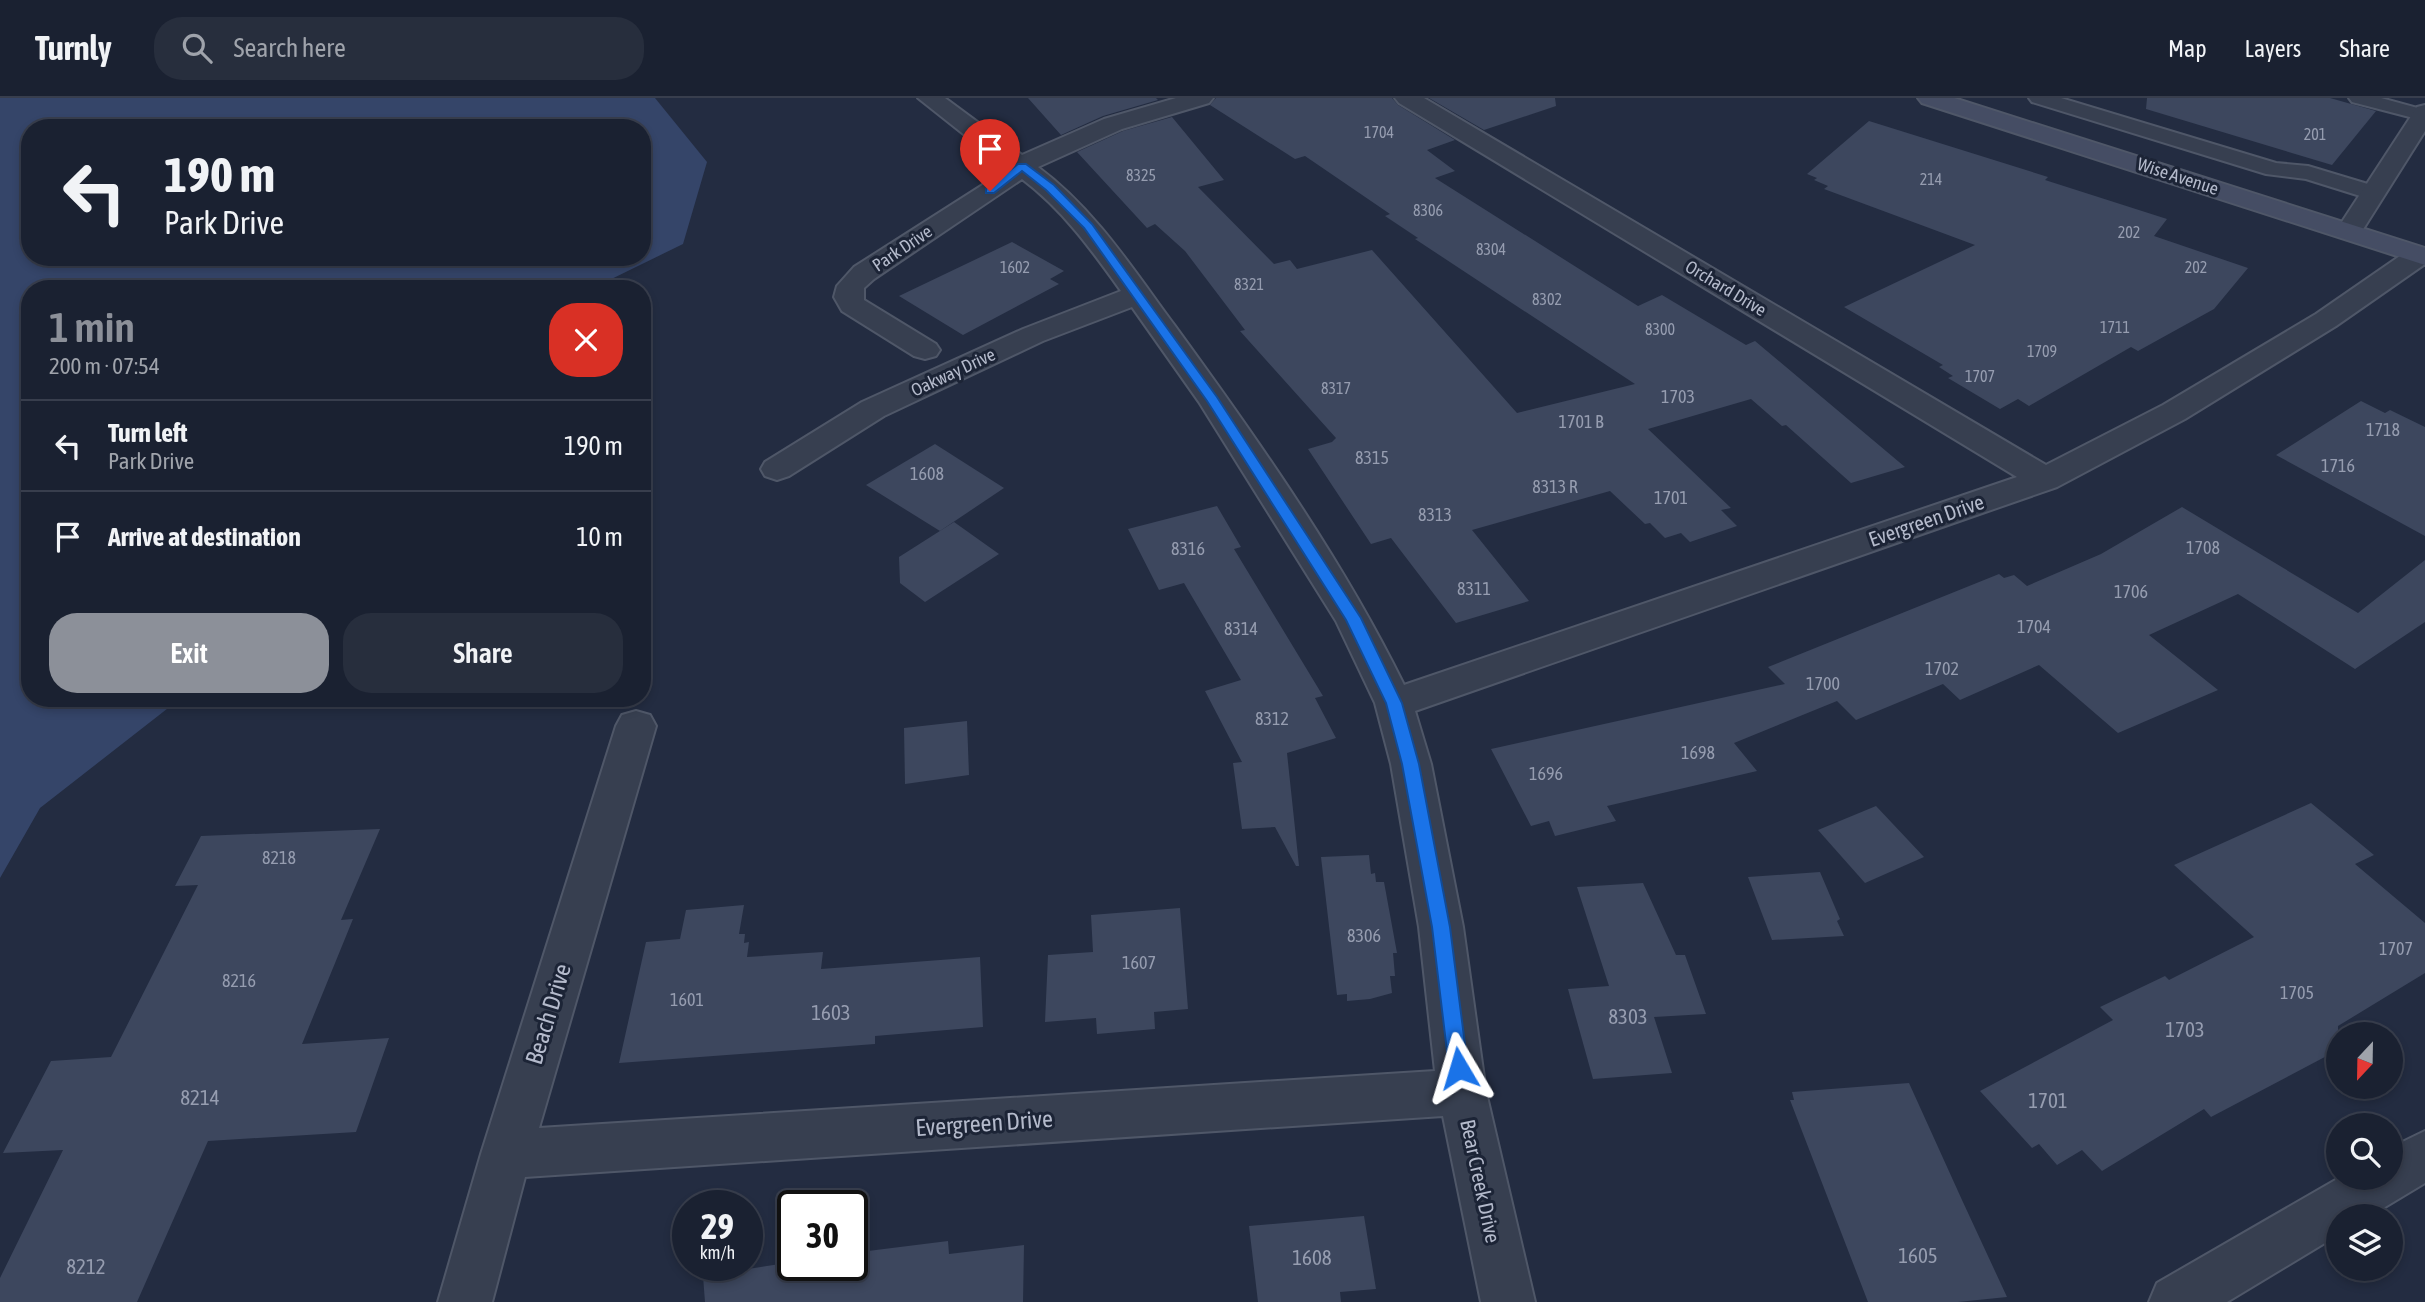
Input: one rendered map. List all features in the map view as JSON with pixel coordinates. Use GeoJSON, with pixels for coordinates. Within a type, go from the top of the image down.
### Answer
{"type":"FeatureCollection","features":[{"type":"Feature","properties":{"kind":"main road","name":"Wise Avenue"},"geometry":{"type":"LineString","coordinates":[[1930,98],[2423,256]]}},
{"type":"Feature","properties":{"kind":"street","name":"Bear Creek Drive"},"geometry":{"type":"LineString","coordinates":[[930,98],[1050,188],[1088,226],[1213,400],[1353,618],[1394,703],[1411,764],[1441,927],[1462,1092],[1508,1302]]}},
{"type":"Feature","properties":{"kind":"street","name":"Park Drive"},"geometry":{"type":"LineString","coordinates":[[925,350],[852,306],[848,297],[851,286],[880,262],[990,191],[1022,166],[1113,124],[1201,98]]}},
{"type":"Feature","properties":{"kind":"street","name":"Orchard Drive"},"geometry":{"type":"LineString","coordinates":[[1407,98],[2045,479]]}},
{"type":"Feature","properties":{"kind":"street"},"geometry":{"type":"LineString","coordinates":[[2349,231],[2424,114]]}},
{"type":"Feature","properties":{"kind":"street","name":"Evergreen Drive"},"geometry":{"type":"LineString","coordinates":[[1394,703],[2045,479],[2174,412],[2326,320],[2423,256]]}},
{"type":"Feature","properties":{"kind":"street","name":"Oakway Drive"},"geometry":{"type":"LineString","coordinates":[[776,469],[873,409],[1033,335],[1139,294]]}},
{"type":"Feature","properties":{"kind":"street","name":"Beach Drive"},"geometry":{"type":"LineString","coordinates":[[465,1302],[506,1154],[636,726]]}},
{"type":"Feature","properties":{"kind":"street","name":"Evergreen Drive"},"geometry":{"type":"LineString","coordinates":[[506,1154],[1462,1092]]}},
{"type":"Feature","properties":{"kind":"street"},"geometry":{"type":"LineString","coordinates":[[2403,1168],[2425,1155]]}},
{"type":"Feature","properties":{"kind":"street"},"geometry":{"type":"LineString","coordinates":[[2176,1302],[2367,1190]]}},
{"type":"Feature","properties":{"kind":"lane"},"geometry":{"type":"LineString","coordinates":[[2039,98],[2274,169],[2308,173],[2373,193]]}},
{"type":"Feature","properties":{"kind":"lane"},"geometry":{"type":"LineString","coordinates":[[2359,98],[2424,114]]}},
{"type":"Feature","properties":{"kind":"water"},"geometry":{"type":"Polygon","coordinates":[[[0,98],[655,98],[707,162],[683,244],[651,260],[651,119],[21,119],[21,266],[638,266],[609,280],[21,280],[21,707],[169,707],[40,808],[0,878],[0,98]]]}},
{"type":"Feature","properties":{"kind":"building"},"geometry":{"type":"Polygon","coordinates":[[[1028,98],[1158,100],[1103,116],[1061,135],[1028,98]]]}},
{"type":"Feature","properties":{"kind":"building"},"geometry":{"type":"Polygon","coordinates":[[[1216,98],[1392,98],[1398,105],[1455,140],[1427,150],[1455,171],[1435,178],[1638,306],[1662,295],[1746,345],[1755,341],[1905,467],[1851,483],[1786,425],[1782,426],[1751,399],[1648,429],[1731,508],[1721,510],[1737,526],[1690,542],[1681,533],[1665,538],[1650,523],[1645,524],[1610,491],[1472,530],[1529,601],[1456,623],[1391,538],[1371,544],[1308,449],[1332,442],[1336,438],[1240,331],[1245,330],[1185,251],[1155,224],[1147,228],[1077,152],[1123,131],[1172,117],[1224,180],[1198,187],[1274,264],[1290,260],[1297,269],[1372,250],[1517,413],[1635,384],[1415,239],[1418,238],[1385,216],[1390,214],[1305,156],[1295,159],[1210,105],[1216,98]]]}},
{"type":"Feature","properties":{"kind":"building"},"geometry":{"type":"Polygon","coordinates":[[[1429,98],[1555,98],[1556,106],[1484,130],[1429,98]]]}},
{"type":"Feature","properties":{"kind":"building"},"geometry":{"type":"Polygon","coordinates":[[[2147,98],[2330,98],[2376,111],[2332,165],[2146,109],[2147,98]]]}},
{"type":"Feature","properties":{"kind":"building"},"geometry":{"type":"Polygon","coordinates":[[[1869,121],[2048,177],[2045,180],[2167,219],[2154,236],[2248,268],[2214,309],[2138,351],[2131,347],[2029,406],[2018,399],[2000,409],[1948,378],[1953,376],[1939,367],[1943,365],[1844,307],[1975,245],[1824,189],[1828,186],[1807,174],[1869,121]]]}},
{"type":"Feature","properties":{"kind":"building"},"geometry":{"type":"Polygon","coordinates":[[[1012,242],[1064,271],[1050,279],[1059,284],[963,335],[899,296],[1012,242]]]}},
{"type":"Feature","properties":{"kind":"building"},"geometry":{"type":"Polygon","coordinates":[[[2361,401],[2385,413],[2390,410],[2425,427],[2425,536],[2276,455],[2361,401]]]}},
{"type":"Feature","properties":{"kind":"building"},"geometry":{"type":"Polygon","coordinates":[[[935,444],[1004,488],[940,531],[866,485],[935,444]]]}},
{"type":"Feature","properties":{"kind":"building"},"geometry":{"type":"Polygon","coordinates":[[[1217,506],[1241,547],[1234,549],[1323,696],[1315,698],[1336,738],[1287,753],[1299,866],[1296,866],[1275,827],[1242,829],[1233,763],[1242,762],[1205,691],[1241,680],[1184,583],[1159,590],[1128,529],[1217,506]]]}},
{"type":"Feature","properties":{"kind":"building"},"geometry":{"type":"Polygon","coordinates":[[[2182,507],[2358,613],[2425,560],[2425,622],[2355,669],[2238,594],[2149,635],[2218,690],[2118,733],[2039,665],[1960,700],[1943,684],[1856,720],[1837,701],[1734,743],[1757,771],[1607,806],[1616,821],[1555,836],[1549,821],[1531,826],[1491,749],[1785,684],[1768,667],[1999,574],[2004,578],[2014,575],[2027,586],[2101,554],[2182,507]]]}},
{"type":"Feature","properties":{"kind":"building"},"geometry":{"type":"Polygon","coordinates":[[[954,522],[999,554],[925,602],[900,583],[899,557],[954,522]]]}},
{"type":"Feature","properties":{"kind":"building"},"geometry":{"type":"Polygon","coordinates":[[[967,721],[969,775],[905,784],[904,728],[967,721]]]}},
{"type":"Feature","properties":{"kind":"building"},"geometry":{"type":"Polygon","coordinates":[[[2311,803],[2374,855],[2355,864],[2425,923],[2425,973],[2345,1022],[2326,1022],[2326,1056],[2211,1117],[2204,1109],[2102,1171],[2082,1150],[2057,1165],[2039,1144],[2032,1148],[1980,1091],[2113,1020],[2100,1007],[2165,976],[2169,980],[2254,937],[2174,865],[2311,803]]]}},
{"type":"Feature","properties":{"kind":"building"},"geometry":{"type":"Polygon","coordinates":[[[1876,806],[1924,857],[1865,883],[1818,830],[1876,806]]]}},
{"type":"Feature","properties":{"kind":"building"},"geometry":{"type":"Polygon","coordinates":[[[380,829],[341,920],[353,919],[302,1044],[389,1038],[356,1132],[208,1141],[137,1302],[0,1302],[0,1278],[63,1150],[3,1153],[51,1061],[111,1057],[198,885],[175,886],[201,836],[380,829]]]}},
{"type":"Feature","properties":{"kind":"building"},"geometry":{"type":"Polygon","coordinates":[[[1369,855],[1371,874],[1375,873],[1376,882],[1384,882],[1397,953],[1393,953],[1395,976],[1390,976],[1392,993],[1347,1001],[1347,994],[1337,995],[1321,857],[1369,855]]]}},
{"type":"Feature","properties":{"kind":"building"},"geometry":{"type":"Polygon","coordinates":[[[1820,872],[1840,919],[1837,921],[1844,936],[1772,940],[1748,877],[1820,872]]]}},
{"type":"Feature","properties":{"kind":"building"},"geometry":{"type":"Polygon","coordinates":[[[1643,883],[1676,955],[1685,955],[1706,1014],[1654,1017],[1672,1073],[1593,1079],[1568,989],[1609,986],[1577,887],[1643,883]]]}},
{"type":"Feature","properties":{"kind":"building"},"geometry":{"type":"Polygon","coordinates":[[[744,905],[739,934],[745,934],[744,943],[749,942],[747,957],[823,952],[821,969],[980,957],[983,1027],[875,1036],[875,1044],[619,1063],[646,942],[680,939],[686,910],[744,905]]]}},
{"type":"Feature","properties":{"kind":"building"},"geometry":{"type":"Polygon","coordinates":[[[1180,908],[1188,1009],[1154,1012],[1155,1029],[1097,1034],[1096,1018],[1045,1022],[1048,955],[1093,952],[1091,915],[1180,908]]]}},
{"type":"Feature","properties":{"kind":"building"},"geometry":{"type":"Polygon","coordinates":[[[1909,1083],[2007,1297],[1958,1302],[1868,1302],[1790,1100],[1794,1100],[1792,1092],[1909,1083]]]}},
{"type":"Feature","properties":{"kind":"building"},"geometry":{"type":"Polygon","coordinates":[[[1364,1216],[1376,1289],[1340,1292],[1341,1302],[1258,1302],[1249,1226],[1364,1216]]]}},
{"type":"Feature","properties":{"kind":"building"},"geometry":{"type":"Polygon","coordinates":[[[948,1241],[949,1254],[1024,1245],[1023,1302],[705,1302],[703,1281],[763,1281],[763,1267],[777,1264],[777,1281],[868,1281],[868,1251],[948,1241]]]}},
{"type":"Feature","properties":{"kind":"route"},"geometry":{"type":"LineString","coordinates":[[990,191],[1022,166],[1050,188],[1088,226],[1213,400],[1353,618],[1394,703],[1411,764],[1441,927],[1459,1068]]}}]}
